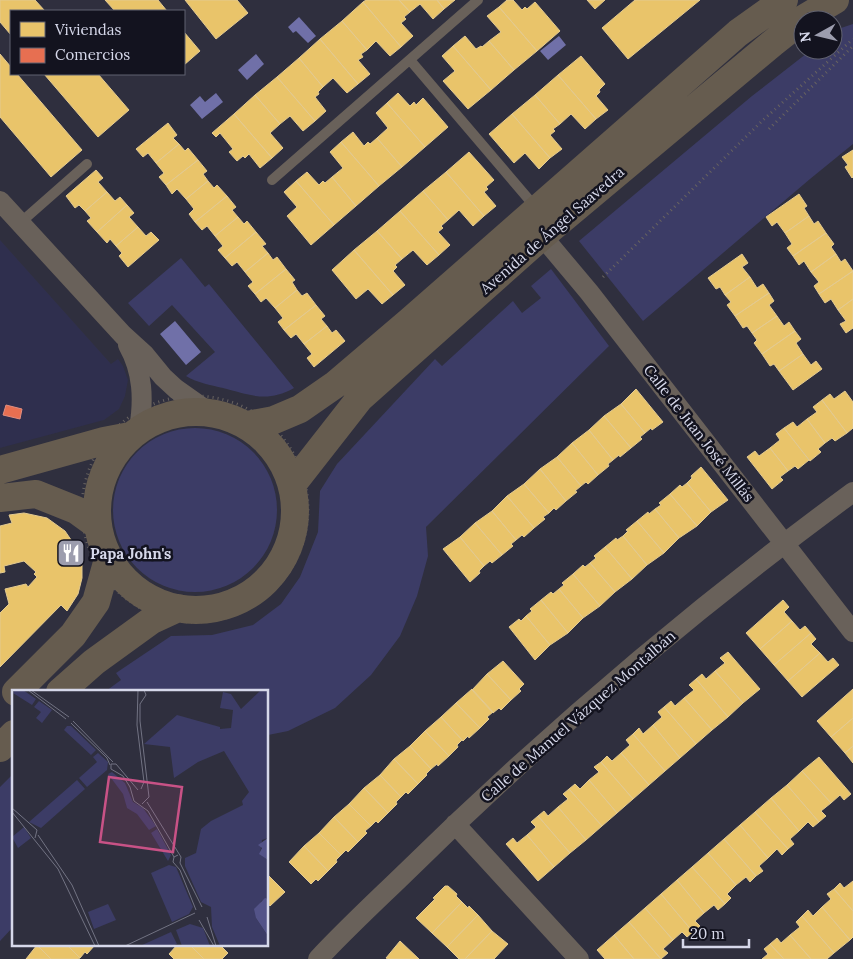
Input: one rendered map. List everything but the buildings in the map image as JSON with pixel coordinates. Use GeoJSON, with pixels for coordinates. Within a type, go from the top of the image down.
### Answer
{"type":"FeatureCollection","features":[{"type":"Feature","properties":{"kind":"street","name":"Avenida de Ángel Saavedra"},"geometry":{"type":"LineString","coordinates":[[256,423],[274,420],[300,409],[336,384],[738,33],[784,0]]}},
{"type":"Feature","properties":{"kind":"street","name":"Avenida de Ángel Saavedra"},"geometry":{"type":"LineString","coordinates":[[297,479],[360,398],[542,236],[774,42],[803,19],[835,0]]}},
{"type":"Feature","properties":{"kind":"street"},"geometry":{"type":"LineString","coordinates":[[0,201],[123,335],[145,355],[163,377],[186,396],[210,412]]}},
{"type":"Feature","properties":{"kind":"street","name":"Calle de Juan José Millás"},"geometry":{"type":"LineString","coordinates":[[542,236],[589,292],[853,632]]}},
{"type":"Feature","properties":{"kind":"street"},"geometry":{"type":"LineString","coordinates":[[90,520],[99,488],[111,459],[129,428],[142,386],[137,361],[123,335]]}},
{"type":"Feature","properties":{"kind":"street"},"geometry":{"type":"LineString","coordinates":[[0,470],[170,414],[210,412],[256,423],[267,441],[297,479],[296,514],[290,542],[278,568],[258,588],[234,603],[206,610],[169,613],[152,620],[94,662],[62,690]]}},
{"type":"Feature","properties":{"kind":"street","name":"Calle de Manuel Vázquez Montalbán"},"geometry":{"type":"LineString","coordinates":[[318,959],[455,824],[577,713],[784,543],[853,492]]}},
{"type":"Feature","properties":{"kind":"street"},"geometry":{"type":"LineString","coordinates":[[0,498],[36,494],[76,510],[90,520],[102,543],[106,569],[96,602],[72,635],[17,690]]}},
{"type":"Feature","properties":{"kind":"street"},"geometry":{"type":"LineString","coordinates":[[106,569],[119,575],[169,613]]}},
{"type":"Feature","properties":{"kind":"street"},"geometry":{"type":"LineString","coordinates":[[0,707],[12,695]]}},
{"type":"Feature","properties":{"kind":"street"},"geometry":{"type":"LineString","coordinates":[[0,748],[12,736]]}},
{"type":"Feature","properties":{"kind":"street"},"geometry":{"type":"LineString","coordinates":[[455,824],[579,959]]}},
{"type":"Feature","properties":{"kind":"lane"},"geometry":{"type":"LineString","coordinates":[[272,180],[478,0]]}},
{"type":"Feature","properties":{"kind":"lane"},"geometry":{"type":"LineString","coordinates":[[410,60],[537,209]]}},
{"type":"Feature","properties":{"kind":"lane"},"geometry":{"type":"LineString","coordinates":[[20,223],[87,164]]}},
{"type":"Feature","properties":{"kind":"path"},"geometry":{"type":"LineString","coordinates":[[589,292],[762,121],[853,38]]}},
{"type":"Feature","properties":{"kind":"path"},"geometry":{"type":"LineString","coordinates":[[769,129],[853,46]]}},
{"type":"Feature","properties":{"kind":"path"},"geometry":{"type":"LineString","coordinates":[[186,396],[225,400],[250,411],[256,423],[287,444],[297,479],[306,493],[306,526],[297,558],[283,580],[257,604],[234,616],[207,622],[181,622],[169,613],[142,609],[126,599],[88,545],[90,520],[83,491],[90,466],[129,428],[164,400],[186,396]]}},
{"type":"Feature","properties":{"kind":"path"},"geometry":{"type":"LineString","coordinates":[[129,428],[121,424],[129,428]]}},
{"type":"Feature","properties":{"kind":"shaded area"},"geometry":{"type":"Polygon","coordinates":[[[299,17],[316,36],[308,43],[296,31],[293,33],[288,27],[299,17]]]}},
{"type":"Feature","properties":{"kind":"shaded area"},"geometry":{"type":"Polygon","coordinates":[[[853,24],[853,144],[643,321],[579,241],[752,96],[798,60],[843,60],[843,27],[853,24]]]}},
{"type":"Feature","properties":{"kind":"shaded area"},"geometry":{"type":"Polygon","coordinates":[[[559,36],[566,45],[548,60],[540,51],[559,36]]]}},
{"type":"Feature","properties":{"kind":"shaded area"},"geometry":{"type":"Polygon","coordinates":[[[256,54],[264,64],[247,80],[238,70],[256,54]]]}},
{"type":"Feature","properties":{"kind":"shaded area"},"geometry":{"type":"Polygon","coordinates":[[[216,93],[223,102],[202,119],[190,105],[200,96],[205,102],[216,93]]]}},
{"type":"Feature","properties":{"kind":"shaded area"},"geometry":{"type":"Polygon","coordinates":[[[0,240],[111,364],[118,359],[123,366],[128,380],[125,396],[119,409],[104,420],[0,448],[0,240]]]}},
{"type":"Feature","properties":{"kind":"shaded area"},"geometry":{"type":"Polygon","coordinates":[[[181,258],[205,287],[209,284],[294,388],[284,393],[259,396],[204,384],[186,376],[215,352],[172,305],[149,326],[128,303],[181,258]]]}},
{"type":"Feature","properties":{"kind":"shaded area"},"geometry":{"type":"Polygon","coordinates":[[[551,269],[609,346],[426,527],[428,556],[417,596],[400,636],[371,675],[335,708],[288,731],[269,735],[269,690],[107,690],[121,680],[116,673],[171,636],[212,635],[253,625],[281,604],[300,577],[318,532],[320,491],[337,464],[435,359],[442,366],[513,301],[522,313],[541,298],[531,286],[551,269]]]}},
{"type":"Feature","properties":{"kind":"shaded area"},"geometry":{"type":"Polygon","coordinates":[[[175,321],[201,352],[186,365],[160,334],[175,321]]]}},
{"type":"Feature","properties":{"kind":"shaded area"},"geometry":{"type":"Polygon","coordinates":[[[203,428],[219,431],[234,437],[259,458],[268,471],[274,486],[277,510],[276,526],[268,549],[247,574],[234,583],[219,589],[187,592],[171,589],[149,579],[126,556],[114,526],[113,502],[116,486],[126,464],[149,441],[179,429],[203,428]]]}},
{"type":"Feature","properties":{"kind":"shaded area"},"geometry":{"type":"Polygon","coordinates":[[[12,775],[12,928],[0,941],[0,787],[12,775]]]}},
{"type":"Feature","properties":{"kind":"place","name":"Papa John's"},"geometry":{"type":"Point","coordinates":[71,553]}}]}
